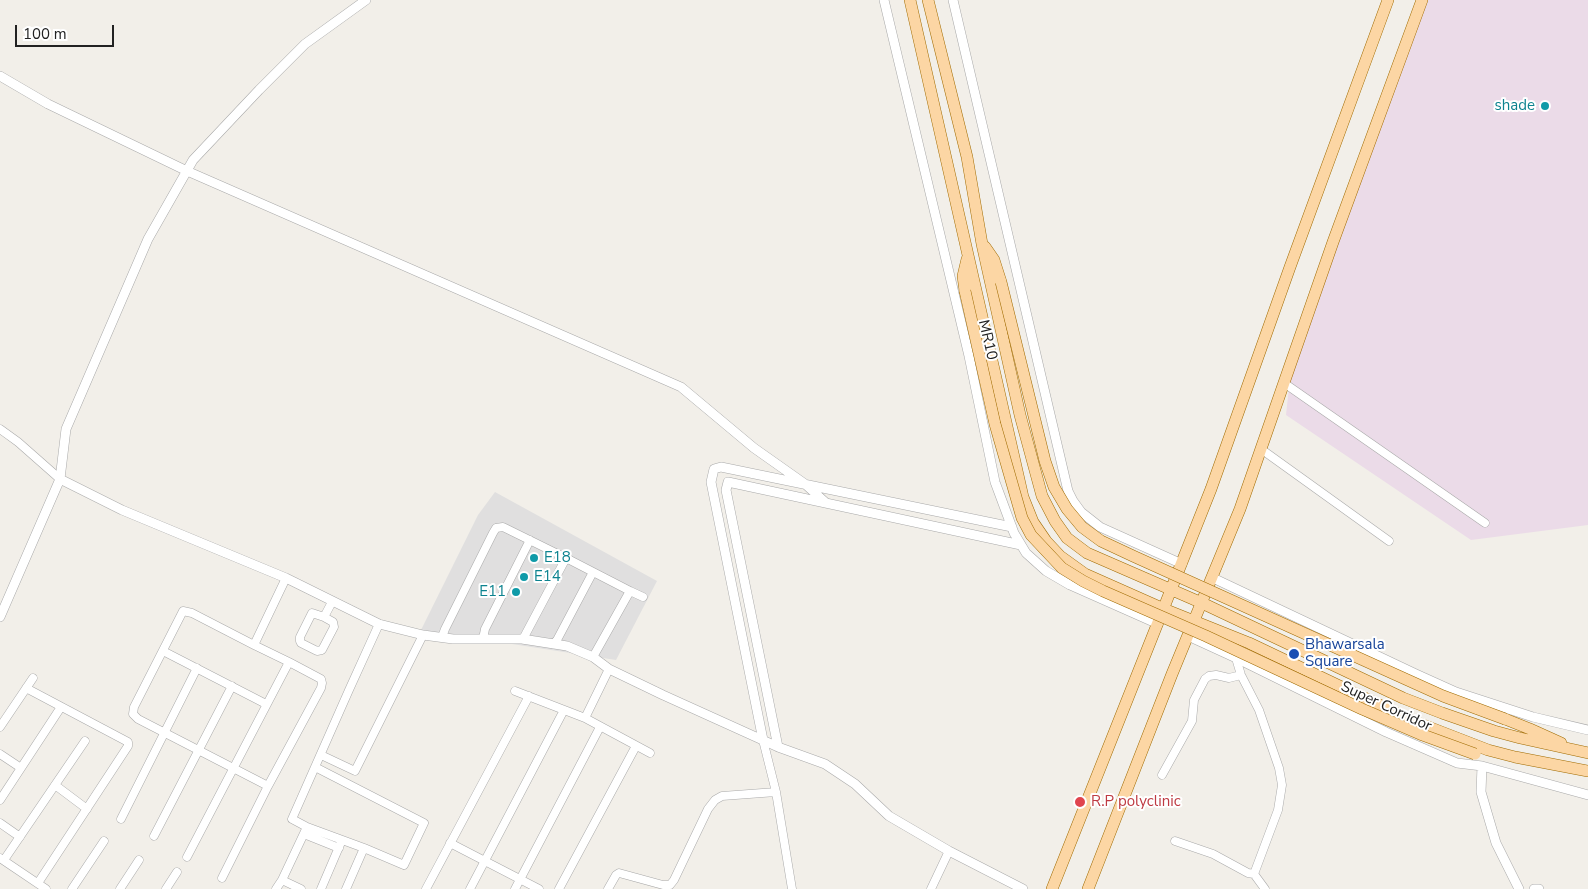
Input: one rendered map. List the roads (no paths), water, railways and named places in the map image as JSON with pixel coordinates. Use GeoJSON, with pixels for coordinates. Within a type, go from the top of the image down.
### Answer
{"type":"FeatureCollection","features":[{"type":"Feature","properties":{"kind":"main road","name":"MR10"},"geometry":{"type":"LineString","coordinates":[[910,0],[1023,497],[1033,522],[1060,556],[1085,574],[1164,609]]}},
{"type":"Feature","properties":{"kind":"main road","name":"MR10"},"geometry":{"type":"LineString","coordinates":[[928,0],[966,157],[982,244],[1020,415],[1042,496],[1055,521],[1068,538],[1087,553],[1172,589]]}},
{"type":"Feature","properties":{"kind":"main road"},"geometry":{"type":"LineString","coordinates":[[1052,889],[1211,489],[1388,0]]}},
{"type":"Feature","properties":{"kind":"main road"},"geometry":{"type":"LineString","coordinates":[[1088,889],[1194,621],[1213,578],[1262,449],[1333,242],[1422,0]]}},
{"type":"Feature","properties":{"kind":"main road"},"geometry":{"type":"LineString","coordinates":[[982,244],[994,260],[1001,282],[1045,461],[1054,487],[1082,527],[1101,541],[1133,556],[1443,696],[1530,728],[1582,752]]}},
{"type":"Feature","properties":{"kind":"main road"},"geometry":{"type":"LineString","coordinates":[[967,256],[963,276],[965,292],[996,424],[1022,518],[1031,535],[1062,568],[1096,588],[1420,734],[1475,754],[1522,763],[1563,767]]}},
{"type":"Feature","properties":{"kind":"main road","name":"Super Corridor"},"geometry":{"type":"LineString","coordinates":[[1172,589],[1403,698],[1442,713],[1520,738],[1582,752]]}},
{"type":"Feature","properties":{"kind":"main road","name":"Super Corridor"},"geometry":{"type":"LineString","coordinates":[[1164,609],[1249,643],[1444,734],[1488,750],[1588,771]]}},
{"type":"Feature","properties":{"kind":"street"},"geometry":{"type":"LineString","coordinates":[[0,617],[60,479],[66,429],[148,239],[193,160],[259,90],[306,44],[366,0]]}},
{"type":"Feature","properties":{"kind":"street"},"geometry":{"type":"LineString","coordinates":[[884,0],[966,346],[995,482],[1012,527],[1026,553],[1046,571],[1070,585],[1158,624]]}},
{"type":"Feature","properties":{"kind":"street"},"geometry":{"type":"LineString","coordinates":[[953,0],[1068,491],[1081,512],[1100,527],[1182,564]]}},
{"type":"Feature","properties":{"kind":"street"},"geometry":{"type":"LineString","coordinates":[[0,76],[48,104],[187,171],[681,387],[754,448],[805,484],[825,502]]}},
{"type":"Feature","properties":{"kind":"street"},"geometry":{"type":"LineString","coordinates":[[1284,383],[1485,523]]}},
{"type":"Feature","properties":{"kind":"street"},"geometry":{"type":"LineString","coordinates":[[0,429],[18,442],[60,479],[122,510],[286,578],[379,624],[423,635],[442,637],[523,639],[567,646],[594,657],[609,669],[762,740],[824,764],[855,784],[889,816],[949,852],[1023,889]]}},
{"type":"Feature","properties":{"kind":"street"},"geometry":{"type":"LineString","coordinates":[[1262,449],[1388,542]]}},
{"type":"Feature","properties":{"kind":"street"},"geometry":{"type":"LineString","coordinates":[[792,889],[776,792],[762,740],[712,482],[714,469],[721,467],[1012,527]]}},
{"type":"Feature","properties":{"kind":"street"},"geometry":{"type":"LineString","coordinates":[[778,747],[726,490],[728,482],[1021,545]]}},
{"type":"Feature","properties":{"kind":"street"},"geometry":{"type":"LineString","coordinates":[[442,637],[444,629],[496,528],[503,528],[530,540],[643,597]]}},
{"type":"Feature","properties":{"kind":"street"},"geometry":{"type":"LineString","coordinates":[[482,639],[485,629],[530,540]]}},
{"type":"Feature","properties":{"kind":"street"},"geometry":{"type":"LineString","coordinates":[[523,639],[566,558]]}},
{"type":"Feature","properties":{"kind":"street"},"geometry":{"type":"LineString","coordinates":[[553,644],[557,640],[593,572]]}},
{"type":"Feature","properties":{"kind":"street"},"geometry":{"type":"LineString","coordinates":[[254,645],[286,578]]}},
{"type":"Feature","properties":{"kind":"street"},"geometry":{"type":"LineString","coordinates":[[1213,578],[1456,692],[1533,717],[1588,730]]}},
{"type":"Feature","properties":{"kind":"street"},"geometry":{"type":"LineString","coordinates":[[594,657],[630,591]]}},
{"type":"Feature","properties":{"kind":"street"},"geometry":{"type":"LineString","coordinates":[[324,617],[332,602]]}},
{"type":"Feature","properties":{"kind":"street"},"geometry":{"type":"LineString","coordinates":[[222,878],[322,683],[320,679],[289,662],[192,613],[184,612],[134,707],[133,714],[138,719],[268,786]]}},
{"type":"Feature","properties":{"kind":"street"},"geometry":{"type":"LineString","coordinates":[[312,613],[324,617],[333,622],[334,627],[322,650],[318,651],[301,643],[300,637],[312,613]]}},
{"type":"Feature","properties":{"kind":"street"},"geometry":{"type":"LineString","coordinates":[[315,767],[424,823],[404,865],[364,848],[340,844],[306,830],[292,819],[349,690],[379,624]]}},
{"type":"Feature","properties":{"kind":"street"},"geometry":{"type":"LineString","coordinates":[[321,755],[355,771],[423,635]]}},
{"type":"Feature","properties":{"kind":"street"},"geometry":{"type":"LineString","coordinates":[[1188,636],[1386,732],[1457,763],[1482,766],[1587,797]]}},
{"type":"Feature","properties":{"kind":"street"},"geometry":{"type":"LineString","coordinates":[[162,651],[266,704]]}},
{"type":"Feature","properties":{"kind":"street"},"geometry":{"type":"LineString","coordinates":[[1236,658],[1241,675],[1259,710],[1280,768],[1282,785],[1278,810],[1254,874]]}},
{"type":"Feature","properties":{"kind":"street"},"geometry":{"type":"LineString","coordinates":[[187,857],[289,662]]}},
{"type":"Feature","properties":{"kind":"street"},"geometry":{"type":"LineString","coordinates":[[121,819],[197,668]]}},
{"type":"Feature","properties":{"kind":"street"},"geometry":{"type":"LineString","coordinates":[[585,718],[609,669]]}},
{"type":"Feature","properties":{"kind":"street"},"geometry":{"type":"LineString","coordinates":[[1162,775],[1192,721],[1194,700],[1205,679],[1216,675],[1230,678],[1241,675]]}},
{"type":"Feature","properties":{"kind":"street"},"geometry":{"type":"LineString","coordinates":[[0,727],[33,678]]}},
{"type":"Feature","properties":{"kind":"street"},"geometry":{"type":"LineString","coordinates":[[154,836],[232,686]]}},
{"type":"Feature","properties":{"kind":"street"},"geometry":{"type":"LineString","coordinates":[[26,688],[128,742],[128,746],[38,883]]}},
{"type":"Feature","properties":{"kind":"street"},"geometry":{"type":"LineString","coordinates":[[515,691],[585,718],[650,754]]}},
{"type":"Feature","properties":{"kind":"street"},"geometry":{"type":"LineString","coordinates":[[426,889],[529,696]]}},
{"type":"Feature","properties":{"kind":"street"},"geometry":{"type":"LineString","coordinates":[[0,800],[61,707]]}},
{"type":"Feature","properties":{"kind":"street"},"geometry":{"type":"LineString","coordinates":[[470,889],[564,710]]}},
{"type":"Feature","properties":{"kind":"street"},"geometry":{"type":"LineString","coordinates":[[515,889],[600,727]]}},
{"type":"Feature","properties":{"kind":"street"},"geometry":{"type":"LineString","coordinates":[[46,889],[2,859],[20,837],[85,740]]}},
{"type":"Feature","properties":{"kind":"street"},"geometry":{"type":"LineString","coordinates":[[559,889],[636,746]]}},
{"type":"Feature","properties":{"kind":"street"},"geometry":{"type":"LineString","coordinates":[[0,754],[21,768]]}},
{"type":"Feature","properties":{"kind":"street"},"geometry":{"type":"LineString","coordinates":[[1482,766],[1481,792],[1496,843],[1519,889]]}},
{"type":"Feature","properties":{"kind":"street"},"geometry":{"type":"LineString","coordinates":[[55,785],[87,809]]}},
{"type":"Feature","properties":{"kind":"street"},"geometry":{"type":"LineString","coordinates":[[609,889],[616,875],[620,873],[663,885],[670,885],[708,810],[715,800],[722,796],[776,792]]}},
{"type":"Feature","properties":{"kind":"street"},"geometry":{"type":"LineString","coordinates":[[0,823],[20,837]]}},
{"type":"Feature","properties":{"kind":"street"},"geometry":{"type":"LineString","coordinates":[[276,889],[306,830]]}},
{"type":"Feature","properties":{"kind":"street"},"geometry":{"type":"LineString","coordinates":[[1175,841],[1213,854],[1248,873],[1254,874],[1263,888]]}},
{"type":"Feature","properties":{"kind":"street"},"geometry":{"type":"LineString","coordinates":[[72,889],[104,842]]}},
{"type":"Feature","properties":{"kind":"street"},"geometry":{"type":"LineString","coordinates":[[450,843],[539,889]]}},
{"type":"Feature","properties":{"kind":"street"},"geometry":{"type":"LineString","coordinates":[[321,889],[340,844]]}},
{"type":"Feature","properties":{"kind":"street"},"geometry":{"type":"LineString","coordinates":[[346,889],[364,848]]}},
{"type":"Feature","properties":{"kind":"street"},"geometry":{"type":"LineString","coordinates":[[931,889],[949,852]]}},
{"type":"Feature","properties":{"kind":"street"},"geometry":{"type":"LineString","coordinates":[[120,889],[139,860]]}},
{"type":"Feature","properties":{"kind":"street"},"geometry":{"type":"LineString","coordinates":[[166,889],[177,872]]}},
{"type":"Feature","properties":{"kind":"street"},"geometry":{"type":"LineString","coordinates":[[282,880],[301,889]]}},
{"type":"Feature","properties":{"kind":"street"},"geometry":{"type":"LineString","coordinates":[[1534,889],[1539,889]]}},
{"type":"Feature","properties":{"kind":"place","name":"shade"},"geometry":{"type":"Point","coordinates":[1545,106]}},
{"type":"Feature","properties":{"kind":"place","name":"E18"},"geometry":{"type":"Point","coordinates":[534,558]}},
{"type":"Feature","properties":{"kind":"place","name":"E14"},"geometry":{"type":"Point","coordinates":[524,577]}},
{"type":"Feature","properties":{"kind":"place","name":"E11"},"geometry":{"type":"Point","coordinates":[516,592]}},
{"type":"Feature","properties":{"kind":"place","name":"Bhawarsala Square"},"geometry":{"type":"Point","coordinates":[1294,654]}},
{"type":"Feature","properties":{"kind":"place","name":"R.P polyclinic"},"geometry":{"type":"Point","coordinates":[1080,802]}}]}
